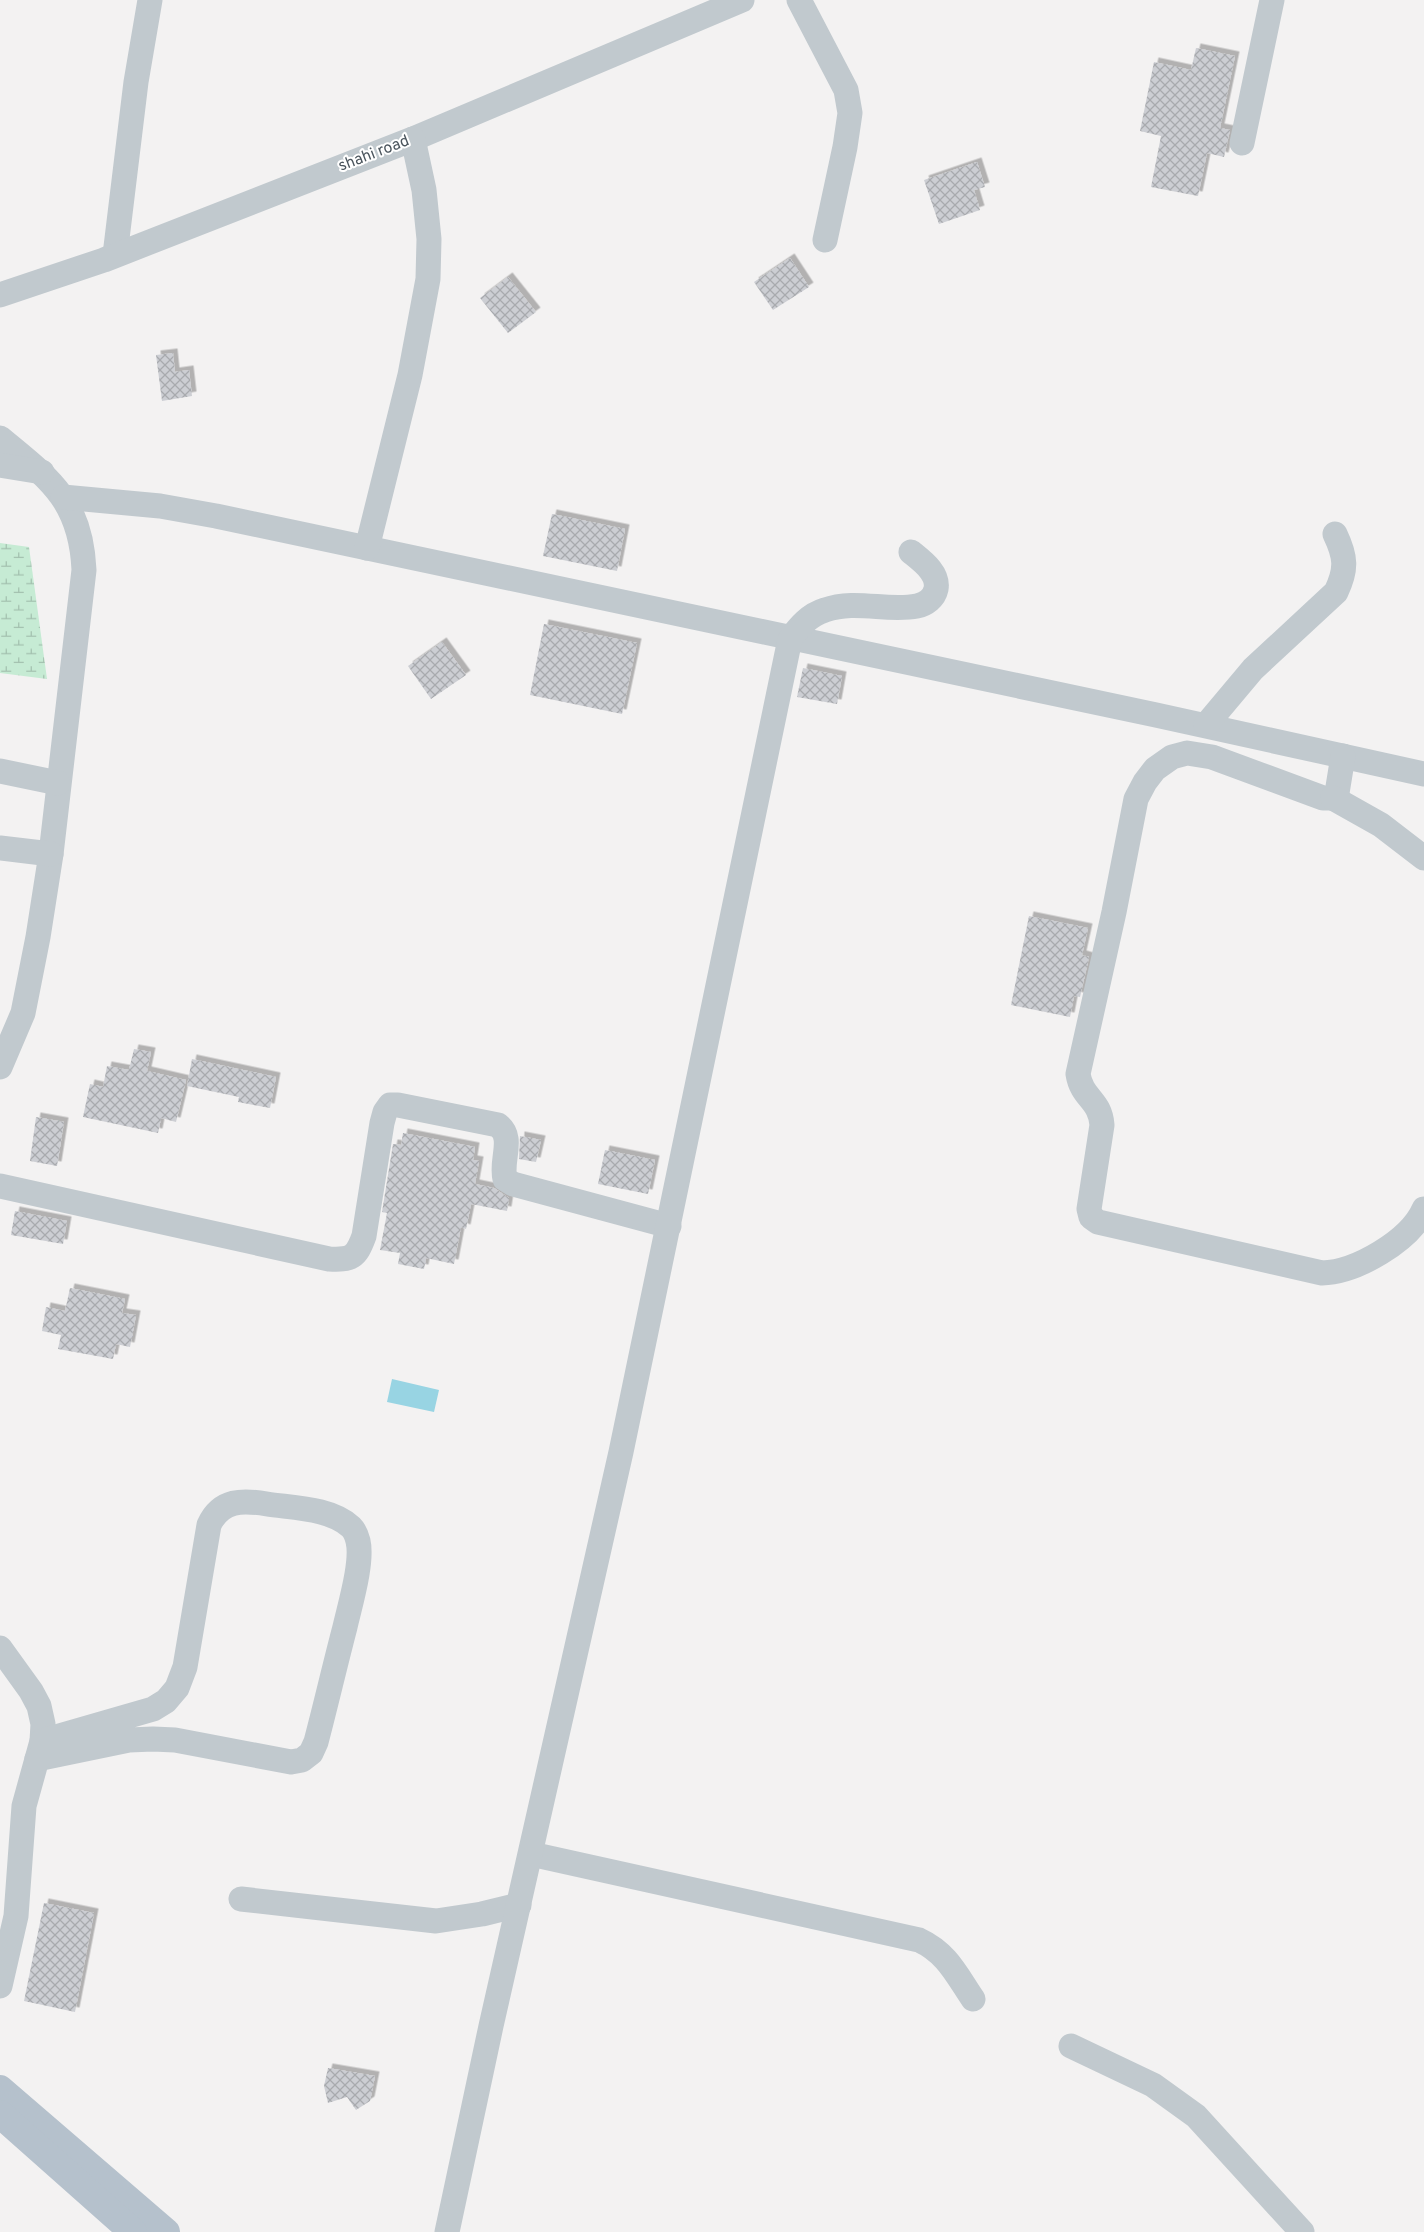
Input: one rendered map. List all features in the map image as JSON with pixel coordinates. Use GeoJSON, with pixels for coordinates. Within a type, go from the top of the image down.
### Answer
{"type":"FeatureCollection","features":[{"type":"Feature","properties":{"kind":"main road"},"geometry":{"type":"LineString","coordinates":[[0,2089],[7,2119],[133,2232]]}},
{"type":"Feature","properties":{"kind":"main road"},"geometry":{"type":"LineString","coordinates":[[7,2119],[166,2232]]}},
{"type":"Feature","properties":{"kind":"street"},"geometry":{"type":"LineString","coordinates":[[115,256],[136,82],[150,0]]}},
{"type":"Feature","properties":{"kind":"street","name":"shahi road"},"geometry":{"type":"LineString","coordinates":[[0,295],[115,256],[413,139],[705,7],[742,0]]}},
{"type":"Feature","properties":{"kind":"street"},"geometry":{"type":"LineString","coordinates":[[799,0],[846,90],[850,113],[845,147],[825,240]]}},
{"type":"Feature","properties":{"kind":"street"},"geometry":{"type":"LineString","coordinates":[[1242,143],[1272,0]]}},
{"type":"Feature","properties":{"kind":"street"},"geometry":{"type":"LineString","coordinates":[[367,548],[410,375],[428,279],[429,239],[424,190],[413,139]]}},
{"type":"Feature","properties":{"kind":"street"},"geometry":{"type":"LineString","coordinates":[[0,438],[42,472],[63,497],[75,516],[83,551],[84,570],[51,854],[38,937],[12,1013],[0,1067]]}},
{"type":"Feature","properties":{"kind":"street"},"geometry":{"type":"LineString","coordinates":[[0,465],[42,472]]}},
{"type":"Feature","properties":{"kind":"street"},"geometry":{"type":"LineString","coordinates":[[63,497],[160,506],[367,548],[790,639],[1206,725],[1424,774]]}},
{"type":"Feature","properties":{"kind":"street"},"geometry":{"type":"LineString","coordinates":[[1206,725],[1253,669],[1336,592],[1343,577],[1344,564],[1342,549],[1335,534]]}},
{"type":"Feature","properties":{"kind":"street"},"geometry":{"type":"LineString","coordinates":[[447,2232],[519,1906],[581,1638],[669,1226],[713,1000],[750,839],[790,639],[806,619],[824,610],[840,606],[908,607],[927,603],[934,595],[936,579],[930,569],[911,552]]}},
{"type":"Feature","properties":{"kind":"street"},"geometry":{"type":"LineString","coordinates":[[1424,858],[1381,825],[1333,798],[1323,798],[1212,757],[1187,753],[1172,757],[1155,768],[1136,799],[1114,912],[1078,1074],[1080,1086],[1095,1102],[1101,1115],[1102,1125],[1089,1209],[1091,1217],[1098,1222],[1308,1270],[1334,1273],[1348,1269],[1406,1235],[1415,1225],[1424,1209]]}},
{"type":"Feature","properties":{"kind":"street"},"geometry":{"type":"LineString","coordinates":[[1333,798],[1337,793],[1343,756]]}},
{"type":"Feature","properties":{"kind":"street"},"geometry":{"type":"LineString","coordinates":[[0,771],[58,783]]}},
{"type":"Feature","properties":{"kind":"street"},"geometry":{"type":"LineString","coordinates":[[0,848],[51,854]]}},
{"type":"Feature","properties":{"kind":"street"},"geometry":{"type":"LineString","coordinates":[[0,1186],[329,1258],[343,1259],[354,1256],[362,1242],[382,1122],[385,1112],[390,1105],[398,1105],[498,1125],[505,1131],[507,1138],[503,1172],[505,1179],[513,1184],[669,1226]]}},
{"type":"Feature","properties":{"kind":"street"},"geometry":{"type":"LineString","coordinates":[[240,1501],[255,1502],[336,1517],[352,1528],[358,1541],[353,1593],[316,1742],[311,1753],[302,1760],[279,1761],[175,1740],[153,1739],[39,1750],[98,1724],[144,1713],[166,1701],[177,1688],[185,1667],[209,1525],[214,1513],[240,1501]]}},
{"type":"Feature","properties":{"kind":"street"},"geometry":{"type":"LineString","coordinates":[[0,1648],[39,1706],[43,1724],[39,1750],[24,1806],[16,1916],[0,1986]]}},
{"type":"Feature","properties":{"kind":"street"},"geometry":{"type":"LineString","coordinates":[[531,1854],[919,1940],[935,1947],[945,1956],[973,1999]]}},
{"type":"Feature","properties":{"kind":"street"},"geometry":{"type":"LineString","coordinates":[[241,1899],[436,1921],[519,1906]]}},
{"type":"Feature","properties":{"kind":"street"},"geometry":{"type":"LineString","coordinates":[[1071,2046],[1153,2086],[1196,2116],[1302,2232]]}},
{"type":"Feature","properties":{"kind":"green space"},"geometry":{"type":"Polygon","coordinates":[[[0,543],[29,547],[47,679],[0,673],[0,543]]]}},
{"type":"Feature","properties":{"kind":"water"},"geometry":{"type":"Polygon","coordinates":[[[392,1379],[439,1390],[434,1412],[387,1402],[392,1379]]]}},
{"type":"Feature","properties":{"kind":"building"},"geometry":{"type":"Polygon","coordinates":[[[1196,48],[1235,56],[1220,128],[1230,130],[1224,157],[1207,153],[1198,196],[1151,187],[1161,136],[1140,131],[1154,62],[1191,70],[1196,48]]]}},
{"type":"Feature","properties":{"kind":"building"},"geometry":{"type":"Polygon","coordinates":[[[977,162],[985,187],[974,190],[980,210],[939,224],[924,180],[977,162]]]}},
{"type":"Feature","properties":{"kind":"building"},"geometry":{"type":"Polygon","coordinates":[[[790,258],[809,287],[773,310],[754,282],[790,258]]]}},
{"type":"Feature","properties":{"kind":"building"},"geometry":{"type":"Polygon","coordinates":[[[508,277],[536,312],[508,333],[480,298],[508,277]]]}},
{"type":"Feature","properties":{"kind":"building"},"geometry":{"type":"Polygon","coordinates":[[[173,353],[175,372],[189,370],[192,396],[162,401],[156,355],[173,353]]]}},
{"type":"Feature","properties":{"kind":"building"},"geometry":{"type":"Polygon","coordinates":[[[552,514],[625,529],[617,571],[543,556],[552,514]]]}},
{"type":"Feature","properties":{"kind":"building"},"geometry":{"type":"Polygon","coordinates":[[[544,624],[637,643],[622,714],[530,695],[544,624]]]}},
{"type":"Feature","properties":{"kind":"building"},"geometry":{"type":"Polygon","coordinates":[[[442,642],[466,675],[431,699],[408,666],[442,642]]]}},
{"type":"Feature","properties":{"kind":"building"},"geometry":{"type":"Polygon","coordinates":[[[803,668],[842,676],[837,704],[797,697],[803,668]]]}},
{"type":"Feature","properties":{"kind":"building"},"geometry":{"type":"Polygon","coordinates":[[[1029,916],[1088,928],[1082,955],[1089,957],[1080,997],[1074,996],[1070,1017],[1011,1005],[1029,916]]]}},
{"type":"Feature","properties":{"kind":"building"},"geometry":{"type":"Polygon","coordinates":[[[134,1049],[151,1052],[147,1071],[186,1080],[176,1122],[161,1118],[158,1133],[83,1117],[90,1084],[103,1087],[107,1066],[129,1070],[134,1049]]]}},
{"type":"Feature","properties":{"kind":"building"},"geometry":{"type":"Polygon","coordinates":[[[192,1059],[276,1077],[270,1108],[238,1102],[239,1097],[187,1086],[192,1059]]]}},
{"type":"Feature","properties":{"kind":"building"},"geometry":{"type":"Polygon","coordinates":[[[36,1117],[64,1122],[57,1166],[30,1161],[36,1117]]]}},
{"type":"Feature","properties":{"kind":"building"},"geometry":{"type":"Polygon","coordinates":[[[403,1133],[475,1147],[473,1160],[479,1161],[475,1184],[494,1188],[509,1198],[507,1211],[471,1204],[466,1229],[461,1227],[454,1264],[426,1258],[424,1269],[398,1264],[400,1253],[380,1250],[387,1213],[382,1212],[393,1144],[401,1145],[403,1133]]]}},
{"type":"Feature","properties":{"kind":"building"},"geometry":{"type":"Polygon","coordinates":[[[520,1136],[541,1140],[536,1162],[519,1159],[520,1136]]]}},
{"type":"Feature","properties":{"kind":"building"},"geometry":{"type":"Polygon","coordinates":[[[605,1150],[655,1160],[648,1194],[598,1184],[605,1150]]]}},
{"type":"Feature","properties":{"kind":"building"},"geometry":{"type":"Polygon","coordinates":[[[15,1211],[67,1221],[63,1244],[11,1235],[15,1211]]]}},
{"type":"Feature","properties":{"kind":"building"},"geometry":{"type":"Polygon","coordinates":[[[70,1288],[125,1299],[122,1313],[136,1315],[130,1347],[116,1344],[113,1359],[58,1349],[61,1335],[42,1331],[46,1307],[65,1311],[70,1288]]]}},
{"type":"Feature","properties":{"kind":"building"},"geometry":{"type":"Polygon","coordinates":[[[44,1903],[94,1913],[75,2012],[24,2001],[44,1903]]]}},
{"type":"Feature","properties":{"kind":"building"},"geometry":{"type":"Polygon","coordinates":[[[328,2068],[375,2076],[370,2101],[356,2110],[347,2097],[328,2103],[324,2086],[328,2068]]]}}]}
